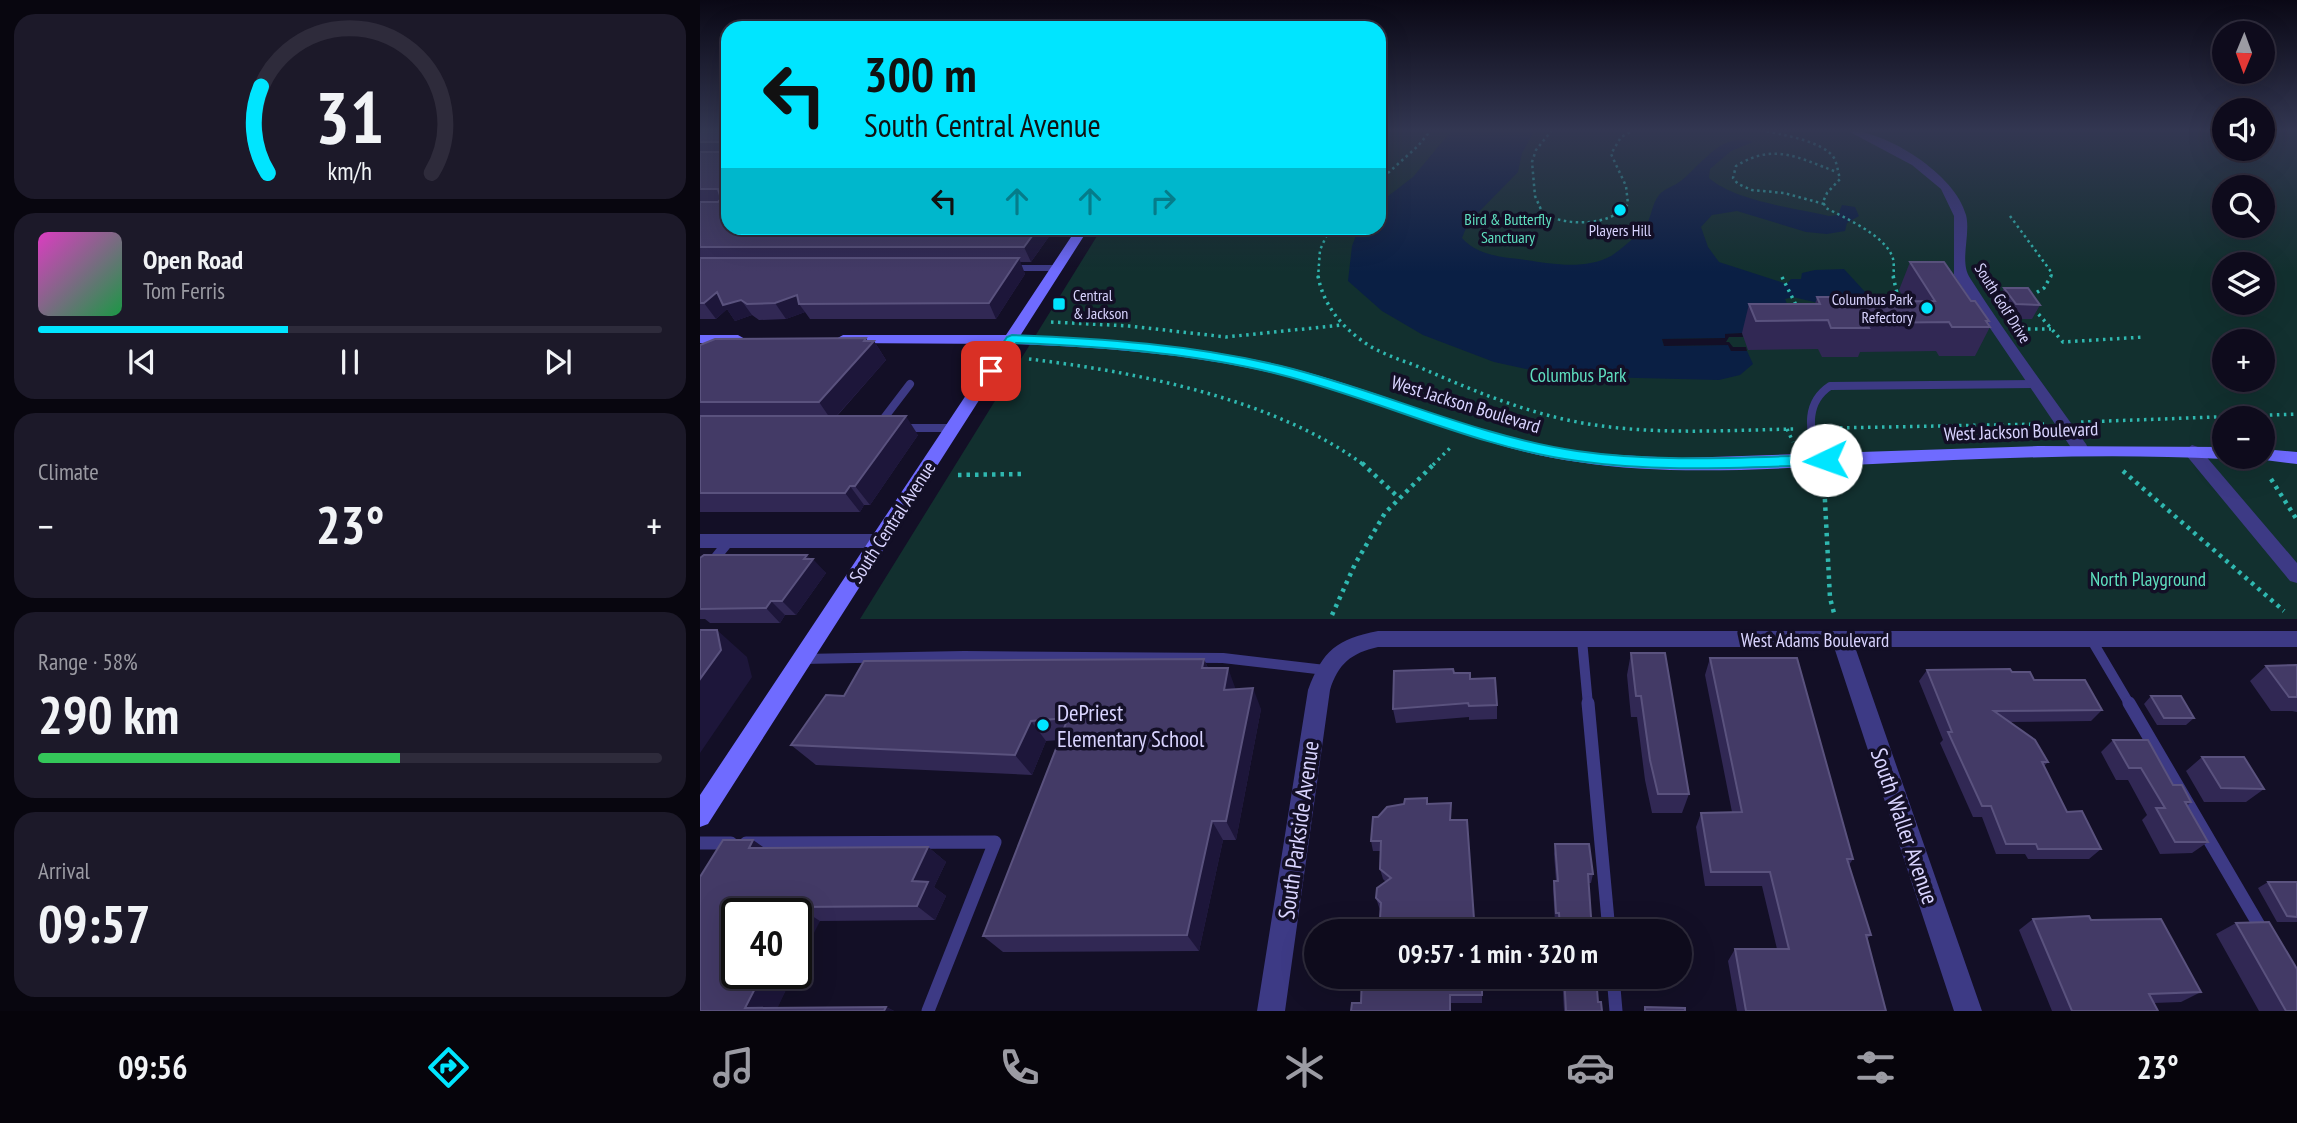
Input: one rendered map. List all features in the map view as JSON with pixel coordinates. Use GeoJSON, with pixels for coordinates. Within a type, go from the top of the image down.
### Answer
{"type":"FeatureCollection","features":[{"type":"Feature","properties":{"kind":"street","name":"South Golf Drive"},"geometry":{"type":"LineString","coordinates":[[1934,177],[1948,192],[1960,217],[1958,260],[1961,275],[2080,448]]}},
{"type":"Feature","properties":{"kind":"street","name":"South Central Avenue"},"geometry":{"type":"LineString","coordinates":[[700,816],[1078,235]]}},
{"type":"Feature","properties":{"kind":"street"},"geometry":{"type":"LineString","coordinates":[[700,339],[754,339]]}},
{"type":"Feature","properties":{"kind":"street","name":"West Jackson Boulevard"},"geometry":{"type":"LineString","coordinates":[[834,339],[1012,339],[1107,344],[1234,360],[1325,382],[1492,438],[1577,456],[1672,464],[2080,448],[2212,452]]}},
{"type":"Feature","properties":{"kind":"street"},"geometry":{"type":"LineString","coordinates":[[2192,451],[2297,576]]}},
{"type":"Feature","properties":{"kind":"street"},"geometry":{"type":"LineString","coordinates":[[2275,456],[2297,458]]}},
{"type":"Feature","properties":{"kind":"street"},"geometry":{"type":"LineString","coordinates":[[700,541],[880,541]]}},
{"type":"Feature","properties":{"kind":"street","name":"West Adams Boulevard"},"geometry":{"type":"LineString","coordinates":[[1331,662],[1355,643],[1378,639],[2297,639]]}},
{"type":"Feature","properties":{"kind":"street","name":"South Waller Avenue"},"geometry":{"type":"LineString","coordinates":[[1842,640],[1968,1011]]}},
{"type":"Feature","properties":{"kind":"street","name":"South Parkside Avenue"},"geometry":{"type":"LineString","coordinates":[[1271,1011],[1319,690],[1331,662]]}},
{"type":"Feature","properties":{"kind":"lane"},"geometry":{"type":"LineString","coordinates":[[996,268],[1057,268]]}},
{"type":"Feature","properties":{"kind":"lane"},"geometry":{"type":"LineString","coordinates":[[876,429],[910,384]]}},
{"type":"Feature","properties":{"kind":"lane"},"geometry":{"type":"LineString","coordinates":[[1816,460],[1811,406],[1814,396],[1830,386],[2035,384]]}},
{"type":"Feature","properties":{"kind":"lane"},"geometry":{"type":"LineString","coordinates":[[863,428],[953,429]]}},
{"type":"Feature","properties":{"kind":"lane"},"geometry":{"type":"LineString","coordinates":[[700,577],[729,541]]}},
{"type":"Feature","properties":{"kind":"lane"},"geometry":{"type":"LineString","coordinates":[[2091,639],[2269,943]]}},
{"type":"Feature","properties":{"kind":"lane"},"geometry":{"type":"LineString","coordinates":[[1582,640],[1608,919]]}},
{"type":"Feature","properties":{"kind":"lane"},"geometry":{"type":"LineString","coordinates":[[802,659],[964,656],[1223,658],[1331,662]]}},
{"type":"Feature","properties":{"kind":"lane"},"geometry":{"type":"LineString","coordinates":[[700,843],[995,842],[928,1011]]}},
{"type":"Feature","properties":{"kind":"lane"},"geometry":{"type":"LineString","coordinates":[[1614,989],[1616,1011]]}},
{"type":"Feature","properties":{"kind":"path"},"geometry":{"type":"LineString","coordinates":[[1533,177],[1539,210],[1546,216],[1582,221],[1606,219],[1618,214],[1628,205],[1629,195],[1622,177]]}},
{"type":"Feature","properties":{"kind":"path"},"geometry":{"type":"LineString","coordinates":[[1733,177],[1737,185],[1750,190],[1788,194],[1825,204],[1836,215],[1855,223],[1891,251],[1894,259],[1894,287],[1900,307]]}},
{"type":"Feature","properties":{"kind":"path"},"geometry":{"type":"LineString","coordinates":[[1825,204],[1827,193],[1839,177]]}},
{"type":"Feature","properties":{"kind":"path"},"geometry":{"type":"LineString","coordinates":[[2010,216],[2052,273],[2051,280],[2043,290],[2031,296],[2028,301],[2063,342],[2144,337]]}},
{"type":"Feature","properties":{"kind":"path"},"geometry":{"type":"LineString","coordinates":[[1326,235],[1320,246],[1317,270],[1321,293],[1330,312],[1354,337],[1373,348],[1528,410],[1570,421],[1642,429],[1797,429]]}},
{"type":"Feature","properties":{"kind":"path"},"geometry":{"type":"LineString","coordinates":[[1783,279],[1800,310]]}},
{"type":"Feature","properties":{"kind":"path"},"geometry":{"type":"LineString","coordinates":[[1051,322],[1129,326],[1226,337],[1343,325]]}},
{"type":"Feature","properties":{"kind":"path"},"geometry":{"type":"LineString","coordinates":[[1997,330],[2052,329]]}},
{"type":"Feature","properties":{"kind":"path"},"geometry":{"type":"LineString","coordinates":[[1029,359],[1082,364],[1163,383],[1261,413],[1311,434],[1363,464],[1399,498]]}},
{"type":"Feature","properties":{"kind":"path"},"geometry":{"type":"LineString","coordinates":[[2275,415],[2297,414]]}},
{"type":"Feature","properties":{"kind":"path"},"geometry":{"type":"LineString","coordinates":[[2081,422],[2212,418]]}},
{"type":"Feature","properties":{"kind":"path"},"geometry":{"type":"LineString","coordinates":[[1833,428],[2045,424]]}},
{"type":"Feature","properties":{"kind":"path"},"geometry":{"type":"LineString","coordinates":[[1787,429],[1793,442]]}},
{"type":"Feature","properties":{"kind":"path"},"geometry":{"type":"LineString","coordinates":[[1332,615],[1355,564],[1385,513],[1450,448]]}},
{"type":"Feature","properties":{"kind":"path"},"geometry":{"type":"LineString","coordinates":[[2123,471],[2284,611]]}},
{"type":"Feature","properties":{"kind":"path"},"geometry":{"type":"LineString","coordinates":[[958,475],[1022,474]]}},
{"type":"Feature","properties":{"kind":"path"},"geometry":{"type":"LineString","coordinates":[[2271,479],[2297,520]]}},
{"type":"Feature","properties":{"kind":"path"},"geometry":{"type":"LineString","coordinates":[[1824,482],[1830,598],[1834,613]]}},
{"type":"Feature","properties":{"kind":"green space","name":"Columbus Park"},"geometry":{"type":"Polygon","coordinates":[[[1386,177],[2212,177],[2212,238],[2275,238],[2275,177],[2297,177],[2297,619],[860,619],[1098,235],[1386,235],[1386,177]]]}},
{"type":"Feature","properties":{"kind":"water"},"geometry":{"type":"Polygon","coordinates":[[[1413,177],[1513,177],[1468,223],[1462,238],[1476,249],[1491,255],[1569,265],[1591,263],[1614,254],[1645,227],[1659,195],[1685,177],[1709,177],[1720,186],[1749,198],[1829,216],[1838,215],[1842,205],[1855,207],[1859,216],[1847,223],[1845,231],[1827,234],[1806,232],[1737,211],[1712,215],[1701,227],[1708,247],[1719,262],[1787,284],[1791,279],[1801,279],[1802,273],[1844,269],[1878,306],[1831,306],[1793,297],[1785,299],[1794,321],[1809,332],[1662,339],[1664,346],[1729,345],[1731,351],[1747,351],[1753,364],[1740,375],[1719,380],[1558,376],[1494,362],[1423,335],[1382,311],[1348,281],[1352,246],[1356,235],[1386,235],[1386,198],[1413,177]]]}},
{"type":"Feature","properties":{"kind":"pier"},"geometry":{"type":"Polygon","coordinates":[[[1742,333],[1743,337],[1729,337],[1726,342],[1733,347],[1746,347],[1747,351],[1731,351],[1728,345],[1664,346],[1662,339],[1725,338],[1725,334],[1742,333]]]}},
{"type":"Feature","properties":{"kind":"building"},"geometry":{"type":"Polygon","coordinates":[[[700,177],[721,177],[721,199],[718,189],[700,189],[700,177]]]}},
{"type":"Feature","properties":{"kind":"building"},"geometry":{"type":"Polygon","coordinates":[[[721,199],[721,235],[1033,235],[1024,247],[700,247],[700,202],[718,202],[721,199]]]}},
{"type":"Feature","properties":{"kind":"building"},"geometry":{"type":"Polygon","coordinates":[[[700,258],[1019,258],[989,303],[799,304],[797,295],[775,303],[747,304],[741,300],[723,305],[717,292],[704,303],[700,303],[700,258]]]}},
{"type":"Feature","properties":{"kind":"building"},"geometry":{"type":"Polygon","coordinates":[[[1910,262],[1944,262],[1971,301],[1975,301],[1989,321],[1986,321],[1990,327],[1952,327],[1949,322],[1866,323],[1869,328],[1831,328],[1828,320],[1756,321],[1749,304],[1820,304],[1817,297],[1852,297],[1854,302],[1935,301],[1910,262]]]}},
{"type":"Feature","properties":{"kind":"building"},"geometry":{"type":"Polygon","coordinates":[[[2004,288],[2028,288],[2040,305],[2016,304],[2004,288]]]}},
{"type":"Feature","properties":{"kind":"building"},"geometry":{"type":"Polygon","coordinates":[[[866,338],[864,341],[874,341],[819,402],[700,402],[700,345],[715,339],[866,338]]]}},
{"type":"Feature","properties":{"kind":"building"},"geometry":{"type":"Polygon","coordinates":[[[700,416],[906,416],[855,486],[850,486],[845,493],[700,493],[700,416]]]}},
{"type":"Feature","properties":{"kind":"building"},"geometry":{"type":"Polygon","coordinates":[[[704,555],[807,555],[804,559],[813,559],[782,601],[771,601],[766,608],[700,609],[700,558],[704,555]]]}},
{"type":"Feature","properties":{"kind":"building"},"geometry":{"type":"Polygon","coordinates":[[[700,630],[717,630],[721,650],[700,679],[700,630]]]}},
{"type":"Feature","properties":{"kind":"building"},"geometry":{"type":"Polygon","coordinates":[[[1631,653],[1665,653],[1689,794],[1658,794],[1641,696],[1636,696],[1631,653]]]}},
{"type":"Feature","properties":{"kind":"building"},"geometry":{"type":"Polygon","coordinates":[[[1710,658],[1797,658],[1853,859],[1847,859],[1871,935],[1866,935],[1886,1011],[1746,1011],[1735,949],[1789,949],[1770,872],[1711,872],[1701,813],[1742,812],[1710,658]]]}},
{"type":"Feature","properties":{"kind":"building"},"geometry":{"type":"Polygon","coordinates":[[[1204,659],[1202,668],[1228,668],[1224,690],[1253,688],[1226,821],[1212,821],[1187,935],[983,936],[1068,718],[1031,721],[1015,755],[791,745],[826,695],[844,696],[864,661],[1204,659]]]}},
{"type":"Feature","properties":{"kind":"building"},"geometry":{"type":"Polygon","coordinates":[[[2297,665],[2297,697],[2289,697],[2266,666],[2297,665]]]}},
{"type":"Feature","properties":{"kind":"building"},"geometry":{"type":"Polygon","coordinates":[[[1453,669],[1454,673],[1470,673],[1470,679],[1495,678],[1497,705],[1469,706],[1468,703],[1393,709],[1394,671],[1453,669]]]}},
{"type":"Feature","properties":{"kind":"building"},"geometry":{"type":"Polygon","coordinates":[[[2010,669],[2012,672],[2030,672],[2034,680],[2085,680],[2102,710],[1994,711],[2035,740],[2048,762],[2042,762],[2067,812],[2082,811],[2101,849],[2038,849],[2036,844],[2006,844],[1991,806],[1982,806],[1948,732],[1952,732],[1927,670],[2010,669]]]}},
{"type":"Feature","properties":{"kind":"building"},"geometry":{"type":"Polygon","coordinates":[[[2151,696],[2181,696],[2194,718],[2164,718],[2151,696]]]}},
{"type":"Feature","properties":{"kind":"building"},"geometry":{"type":"Polygon","coordinates":[[[2113,740],[2148,740],[2173,785],[2182,785],[2191,802],[2185,802],[2208,842],[2175,842],[2156,808],[2165,808],[2141,768],[2129,768],[2113,740]]]}},
{"type":"Feature","properties":{"kind":"building"},"geometry":{"type":"Polygon","coordinates":[[[2202,757],[2244,757],[2264,789],[2221,788],[2202,757]]]}},
{"type":"Feature","properties":{"kind":"building"},"geometry":{"type":"Polygon","coordinates":[[[1427,798],[1427,804],[1451,803],[1450,820],[1467,820],[1474,919],[1379,919],[1381,903],[1376,898],[1377,888],[1391,878],[1380,869],[1381,841],[1371,841],[1373,817],[1378,817],[1387,807],[1404,804],[1405,799],[1427,798]]]}},
{"type":"Feature","properties":{"kind":"building"},"geometry":{"type":"Polygon","coordinates":[[[723,840],[753,840],[749,848],[928,847],[912,881],[928,882],[917,906],[812,907],[812,898],[721,898],[721,989],[755,989],[745,1008],[886,1007],[884,1011],[700,1011],[700,877],[723,840]]]}},
{"type":"Feature","properties":{"kind":"building"},"geometry":{"type":"Polygon","coordinates":[[[1555,844],[1589,844],[1593,874],[1588,874],[1591,919],[1559,919],[1559,913],[1556,913],[1554,881],[1558,881],[1555,844]]]}},
{"type":"Feature","properties":{"kind":"building"},"geometry":{"type":"Polygon","coordinates":[[[2268,882],[2297,882],[2297,917],[2287,916],[2268,882]]]}},
{"type":"Feature","properties":{"kind":"building"},"geometry":{"type":"Polygon","coordinates":[[[2089,916],[2091,920],[2161,919],[2201,992],[2149,994],[2158,1011],[2072,1011],[2033,919],[2089,916]]]}},
{"type":"Feature","properties":{"kind":"building"},"geometry":{"type":"Polygon","coordinates":[[[2269,922],[2297,969],[2297,1011],[2286,1011],[2236,923],[2269,922]]]}},
{"type":"Feature","properties":{"kind":"building"},"geometry":{"type":"Polygon","coordinates":[[[1362,989],[1482,989],[1482,995],[1450,995],[1450,1011],[1351,1011],[1352,1003],[1361,1003],[1362,989]]]}},
{"type":"Feature","properties":{"kind":"building"},"geometry":{"type":"Polygon","coordinates":[[[1565,989],[1597,989],[1602,1011],[1566,1011],[1565,989]]]}},
{"type":"Feature","properties":{"kind":"building"},"geometry":{"type":"Polygon","coordinates":[[[1645,1007],[1685,1008],[1685,1011],[1645,1011],[1645,1007]]]}},
{"type":"Feature","properties":{"kind":"place","name":"Players Hill"},"geometry":{"type":"Point","coordinates":[1620,210]}},
{"type":"Feature","properties":{"kind":"place","name":"Central & Jackson"},"geometry":{"type":"Point","coordinates":[1059,304]}},
{"type":"Feature","properties":{"kind":"place","name":"Columbus Park Refectory"},"geometry":{"type":"Point","coordinates":[1927,308]}},
{"type":"Feature","properties":{"kind":"place","name":"DePriest Elementary School"},"geometry":{"type":"Point","coordinates":[1043,725]}},
{"type":"Feature","properties":{"kind":"route"},"geometry":{"type":"LineString","coordinates":[[991,371],[1012,339],[1171,351],[1278,369],[1375,397],[1492,438],[1534,449],[1577,456],[1672,464],[1826,460]]}},
{"type":"Feature","properties":{"kind":"park label","name":"Bird & Butterfly Sanctuary"},"geometry":{"type":"Point","coordinates":[1508,228]}},
{"type":"Feature","properties":{"kind":"park label","name":"North Playground"},"geometry":{"type":"Point","coordinates":[2148,579]}}]}
